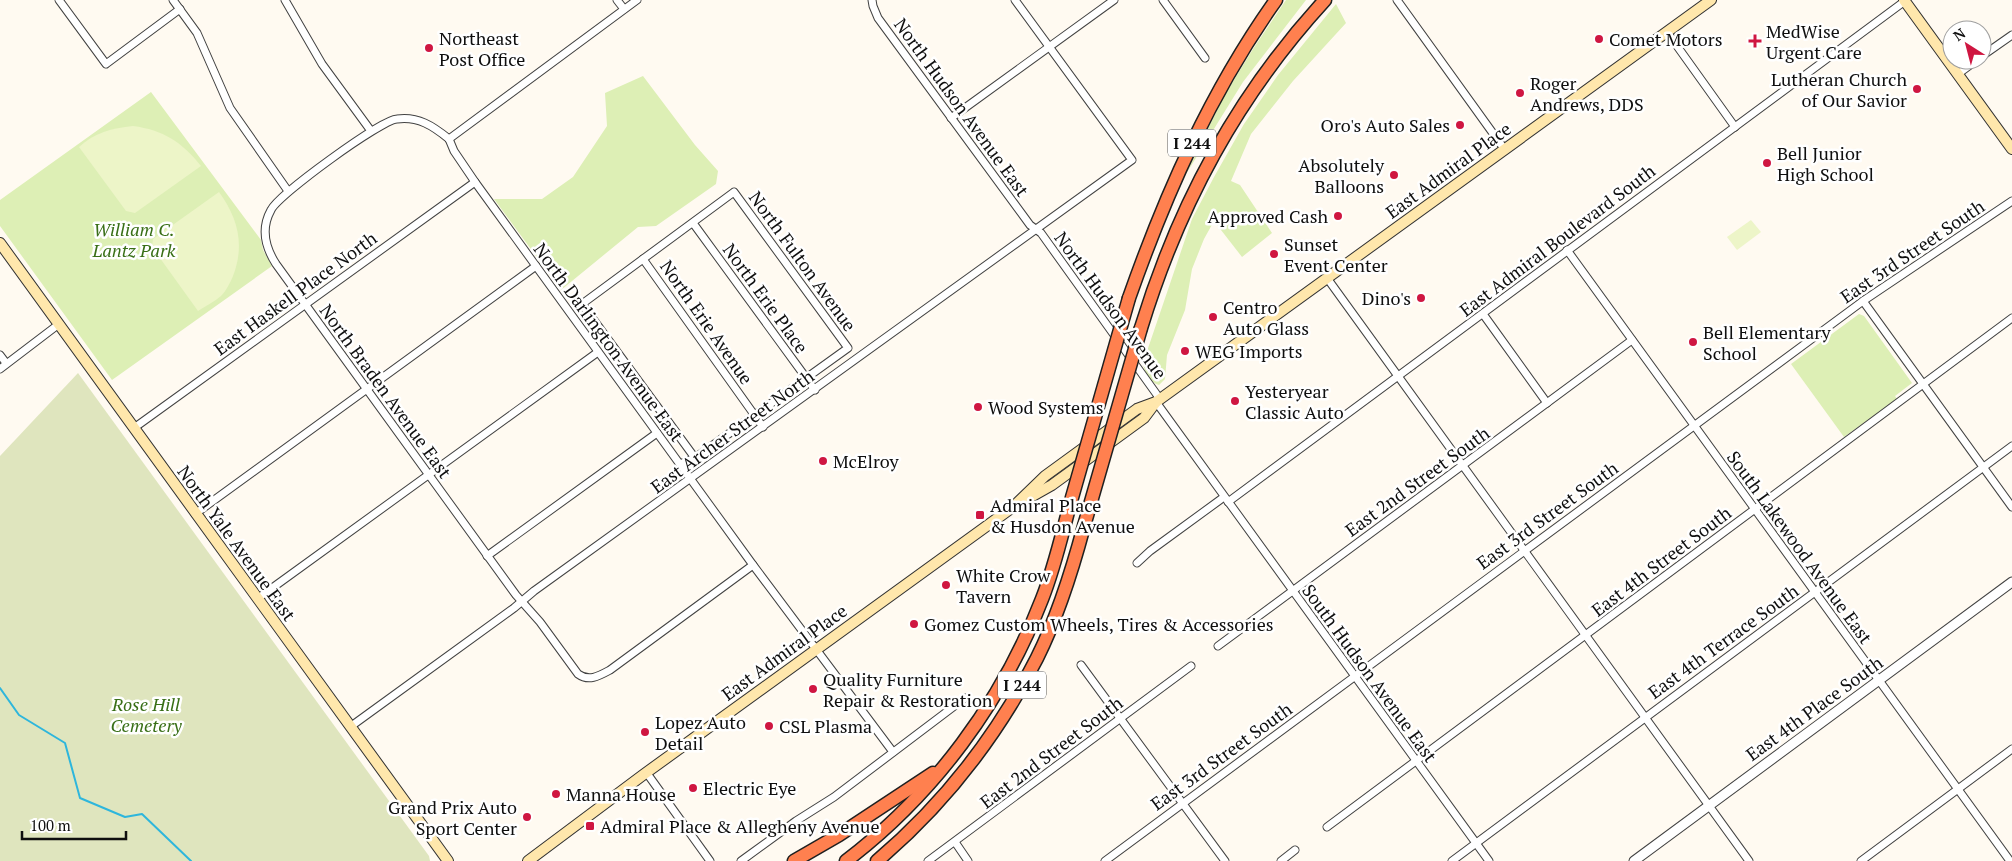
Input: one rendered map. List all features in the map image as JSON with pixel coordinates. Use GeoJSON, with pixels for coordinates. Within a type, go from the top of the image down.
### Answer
{"type":"FeatureCollection","features":[{"type":"Feature","properties":{"kind":"highway","name":"I 244"},"geometry":{"type":"LineString","coordinates":[[846,861],[892,822],[946,765],[980,720],[1018,653],[1042,598],[1054,564],[1129,298],[1155,226],[1197,132],[1223,82],[1276,0]]}},
{"type":"Feature","properties":{"kind":"highway","name":"I 244"},"geometry":{"type":"LineString","coordinates":[[877,861],[944,796],[983,748],[1013,702],[1037,658],[1058,608],[1084,526],[1141,328],[1162,264],[1183,214],[1221,140],[1261,77],[1288,41],[1325,0]]}},
{"type":"Feature","properties":{"kind":"highway"},"geometry":{"type":"LineString","coordinates":[[794,861],[946,765]]}},
{"type":"Feature","properties":{"kind":"highway"},"geometry":{"type":"LineString","coordinates":[[885,861],[918,822]]}},
{"type":"Feature","properties":{"kind":"main road","name":"East Admiral Place"},"geometry":{"type":"LineString","coordinates":[[528,861],[646,772],[1013,507],[1052,485],[1093,456],[1144,418],[1158,401],[1711,0]]}},
{"type":"Feature","properties":{"kind":"main road"},"geometry":{"type":"LineString","coordinates":[[1904,1],[2012,149]]}},
{"type":"Feature","properties":{"kind":"main road","name":"North Yale Avenue East"},"geometry":{"type":"LineString","coordinates":[[0,243],[448,861]]}},
{"type":"Feature","properties":{"kind":"street"},"geometry":{"type":"LineString","coordinates":[[59,0],[106,64],[180,9]]}},
{"type":"Feature","properties":{"kind":"street"},"geometry":{"type":"LineString","coordinates":[[173,0],[197,33],[230,108],[288,191]]}},
{"type":"Feature","properties":{"kind":"street"},"geometry":{"type":"LineString","coordinates":[[285,0],[322,64],[371,131]]}},
{"type":"Feature","properties":{"kind":"street"},"geometry":{"type":"LineString","coordinates":[[618,0],[624,9]]}},
{"type":"Feature","properties":{"kind":"street"},"geometry":{"type":"LineString","coordinates":[[449,139],[636,0]]}},
{"type":"Feature","properties":{"kind":"street"},"geometry":{"type":"LineString","coordinates":[[1015,0],[1048,46]]}},
{"type":"Feature","properties":{"kind":"street"},"geometry":{"type":"LineString","coordinates":[[951,118],[1114,0]]}},
{"type":"Feature","properties":{"kind":"street"},"geometry":{"type":"LineString","coordinates":[[1163,0],[1205,58]]}},
{"type":"Feature","properties":{"kind":"street"},"geometry":{"type":"LineString","coordinates":[[1397,0],[1505,150]]}},
{"type":"Feature","properties":{"kind":"street","name":"North Hudson Avenue East"},"geometry":{"type":"LineString","coordinates":[[874,1],[873,6],[878,18],[1030,225],[1036,229]]}},
{"type":"Feature","properties":{"kind":"street","name":"East Admiral Boulevard South"},"geometry":{"type":"LineString","coordinates":[[1138,562],[1150,551],[1226,499],[1483,314],[1904,1]]}},
{"type":"Feature","properties":{"kind":"street"},"geometry":{"type":"LineString","coordinates":[[1667,32],[1735,127]]}},
{"type":"Feature","properties":{"kind":"street"},"geometry":{"type":"LineString","coordinates":[[1992,49],[2012,35]]}},
{"type":"Feature","properties":{"kind":"street","name":"East Archer Street North"},"geometry":{"type":"LineString","coordinates":[[350,727],[1132,160],[1048,46]]}},
{"type":"Feature","properties":{"kind":"street"},"geometry":{"type":"LineString","coordinates":[[1958,74],[1963,70]]}},
{"type":"Feature","properties":{"kind":"street","name":"North Braden Avenue East"},"geometry":{"type":"LineString","coordinates":[[449,139],[425,122],[410,118],[391,120],[371,131],[277,200],[268,216],[266,242],[271,256],[305,305],[487,556],[522,602],[540,622],[578,674],[589,679],[602,675],[615,667],[753,565]]}},
{"type":"Feature","properties":{"kind":"street","name":"North Darlington Avenue East"},"geometry":{"type":"LineString","coordinates":[[449,139],[454,151],[474,182],[815,650],[892,752]]}},
{"type":"Feature","properties":{"kind":"street","name":"East Haskell Place North"},"geometry":{"type":"LineString","coordinates":[[134,428],[474,182]]}},
{"type":"Feature","properties":{"kind":"street","name":"North Fulton Avenue"},"geometry":{"type":"LineString","coordinates":[[693,223],[734,192],[848,348]]}},
{"type":"Feature","properties":{"kind":"street","name":"East 3rd Street South"},"geometry":{"type":"LineString","coordinates":[[1105,861],[1863,301],[2012,201]]}},
{"type":"Feature","properties":{"kind":"street"},"geometry":{"type":"LineString","coordinates":[[643,259],[693,223]]}},
{"type":"Feature","properties":{"kind":"street","name":"North Erie Place"},"geometry":{"type":"LineString","coordinates":[[693,223],[815,390]]}},
{"type":"Feature","properties":{"kind":"street","name":"North Hudson Avenue"},"geometry":{"type":"LineString","coordinates":[[1036,229],[1041,233],[1158,401]]}},
{"type":"Feature","properties":{"kind":"street","name":"South Lakewood Avenue East"},"geometry":{"type":"LineString","coordinates":[[1567,250],[2010,861]]}},
{"type":"Feature","properties":{"kind":"street","name":"North Darlington Avenue East"},"geometry":{"type":"LineString","coordinates":[[643,259],[582,304],[695,458]]}},
{"type":"Feature","properties":{"kind":"street","name":"North Erie Avenue"},"geometry":{"type":"LineString","coordinates":[[643,259],[763,427]]}},
{"type":"Feature","properties":{"kind":"street"},"geometry":{"type":"LineString","coordinates":[[195,514],[536,266]]}},
{"type":"Feature","properties":{"kind":"street"},"geometry":{"type":"LineString","coordinates":[[1326,278],[1749,861]]}},
{"type":"Feature","properties":{"kind":"street"},"geometry":{"type":"LineString","coordinates":[[1863,301],[2012,507]]}},
{"type":"Feature","properties":{"kind":"street"},"geometry":{"type":"LineString","coordinates":[[1483,314],[1548,403]]}},
{"type":"Feature","properties":{"kind":"street","name":"East 4th Street South"},"geometry":{"type":"LineString","coordinates":[[1327,827],[2012,318]]}},
{"type":"Feature","properties":{"kind":"street"},"geometry":{"type":"LineString","coordinates":[[0,369],[59,324]]}},
{"type":"Feature","properties":{"kind":"street","name":"East 2nd Street South"},"geometry":{"type":"LineString","coordinates":[[1218,646],[1632,340]]}},
{"type":"Feature","properties":{"kind":"street","name":"East Archer Street North"},"geometry":{"type":"LineString","coordinates":[[680,464],[695,458],[848,348]]}},
{"type":"Feature","properties":{"kind":"street"},"geometry":{"type":"LineString","coordinates":[[257,599],[598,352]]}},
{"type":"Feature","properties":{"kind":"street"},"geometry":{"type":"LineString","coordinates":[[0,355],[6,363]]}},
{"type":"Feature","properties":{"kind":"street"},"geometry":{"type":"LineString","coordinates":[[1158,401],[1226,499]]}},
{"type":"Feature","properties":{"kind":"street"},"geometry":{"type":"LineString","coordinates":[[487,556],[657,433]]}},
{"type":"Feature","properties":{"kind":"street","name":"East 4th Terrace South"},"geometry":{"type":"LineString","coordinates":[[1452,861],[2012,446]]}},
{"type":"Feature","properties":{"kind":"street","name":"South Hudson Avenue East"},"geometry":{"type":"LineString","coordinates":[[1226,499],[1489,861]]}},
{"type":"Feature","properties":{"kind":"street","name":"East 4th Place South"},"geometry":{"type":"LineString","coordinates":[[1634,861],[2012,582]]}},
{"type":"Feature","properties":{"kind":"street"},"geometry":{"type":"LineString","coordinates":[[1081,665],[1225,861]]}},
{"type":"Feature","properties":{"kind":"street","name":"East 2nd Street South"},"geometry":{"type":"LineString","coordinates":[[928,861],[1191,666]]}},
{"type":"Feature","properties":{"kind":"street"},"geometry":{"type":"LineString","coordinates":[[741,861],[796,821],[834,797],[965,698]]}},
{"type":"Feature","properties":{"kind":"street"},"geometry":{"type":"LineString","coordinates":[[1861,861],[2012,749]]}},
{"type":"Feature","properties":{"kind":"street"},"geometry":{"type":"LineString","coordinates":[[646,772],[710,861]]}},
{"type":"Feature","properties":{"kind":"street"},"geometry":{"type":"LineString","coordinates":[[954,842],[968,861]]}},
{"type":"Feature","properties":{"kind":"street"},"geometry":{"type":"LineString","coordinates":[[1280,861],[1295,850]]}},
{"type":"Feature","properties":{"kind":"green space"},"geometry":{"type":"Polygon","coordinates":[[[1286,0],[1306,0],[1243,82],[1186,174],[1224,96],[1286,0]]]}},
{"type":"Feature","properties":{"kind":"green space"},"geometry":{"type":"Polygon","coordinates":[[[1336,4],[1346,23],[1293,81],[1251,134],[1231,181],[1240,185],[1272,233],[1242,257],[1214,221],[1204,239],[1192,269],[1185,310],[1167,355],[1165,379],[1159,385],[1156,384],[1148,376],[1143,363],[1192,219],[1244,124],[1278,75],[1336,4]]]}},
{"type":"Feature","properties":{"kind":"green space"},"geometry":{"type":"Polygon","coordinates":[[[643,76],[695,145],[718,171],[716,184],[656,226],[638,227],[561,290],[494,199],[542,199],[573,177],[607,126],[605,93],[643,76]]]}},
{"type":"Feature","properties":{"kind":"green space","name":"William C. Lantz Park"},"geometry":{"type":"Polygon","coordinates":[[[151,92],[261,240],[263,250],[272,266],[112,380],[0,226],[0,200],[151,92]]]}},
{"type":"Feature","properties":{"kind":"green space"},"geometry":{"type":"Polygon","coordinates":[[[133,126],[154,131],[171,138],[187,150],[201,166],[135,213],[126,211],[79,147],[91,138],[104,132],[133,126]]]}},
{"type":"Feature","properties":{"kind":"green space"},"geometry":{"type":"Polygon","coordinates":[[[219,192],[231,212],[238,232],[239,253],[237,265],[231,281],[223,294],[198,311],[152,247],[153,239],[219,192]]]}},
{"type":"Feature","properties":{"kind":"green space"},"geometry":{"type":"Polygon","coordinates":[[[1751,220],[1761,232],[1737,250],[1727,237],[1751,220]]]}},
{"type":"Feature","properties":{"kind":"green space"},"geometry":{"type":"Polygon","coordinates":[[[1859,314],[1864,316],[1912,383],[1895,396],[1897,399],[1844,437],[1791,364],[1859,314]]]}},
{"type":"Feature","properties":{"kind":"green space","name":"Rose Hill Cemetery"},"geometry":{"type":"Polygon","coordinates":[[[78,373],[429,856],[430,861],[0,861],[0,456],[78,373]]]}},
{"type":"Feature","properties":{"kind":"waterway"},"geometry":{"type":"LineString","coordinates":[[0,688],[19,715],[65,743],[80,798],[125,817],[142,814],[191,861]]}},
{"type":"Feature","properties":{"kind":"place","name":"Comet Motors"},"geometry":{"type":"Point","coordinates":[1599,39]}},
{"type":"Feature","properties":{"kind":"place","name":"MedWise Urgent Care"},"geometry":{"type":"Point","coordinates":[1755,41]}},
{"type":"Feature","properties":{"kind":"place","name":"Northeast Post Office"},"geometry":{"type":"Point","coordinates":[429,48]}},
{"type":"Feature","properties":{"kind":"place","name":"Lutheran Church of Our Savior"},"geometry":{"type":"Point","coordinates":[1917,89]}},
{"type":"Feature","properties":{"kind":"place","name":"Roger Andrews, DDS"},"geometry":{"type":"Point","coordinates":[1520,93]}},
{"type":"Feature","properties":{"kind":"place","name":"Oro's Auto Sales"},"geometry":{"type":"Point","coordinates":[1460,125]}},
{"type":"Feature","properties":{"kind":"place","name":"Bell Junior High School"},"geometry":{"type":"Point","coordinates":[1767,163]}},
{"type":"Feature","properties":{"kind":"place","name":"Absolutely Balloons"},"geometry":{"type":"Point","coordinates":[1394,175]}},
{"type":"Feature","properties":{"kind":"place","name":"Approved Cash"},"geometry":{"type":"Point","coordinates":[1338,216]}},
{"type":"Feature","properties":{"kind":"place","name":"Sunset Event Center"},"geometry":{"type":"Point","coordinates":[1274,254]}},
{"type":"Feature","properties":{"kind":"place","name":"Dino's"},"geometry":{"type":"Point","coordinates":[1421,298]}},
{"type":"Feature","properties":{"kind":"place","name":"Centro Auto Glass"},"geometry":{"type":"Point","coordinates":[1213,317]}},
{"type":"Feature","properties":{"kind":"place","name":"Bell Elementary School"},"geometry":{"type":"Point","coordinates":[1693,342]}},
{"type":"Feature","properties":{"kind":"place","name":"WEG Imports"},"geometry":{"type":"Point","coordinates":[1185,351]}},
{"type":"Feature","properties":{"kind":"place","name":"Yesteryear Classic Auto"},"geometry":{"type":"Point","coordinates":[1235,401]}},
{"type":"Feature","properties":{"kind":"place","name":"Wood Systems"},"geometry":{"type":"Point","coordinates":[978,407]}},
{"type":"Feature","properties":{"kind":"place","name":"McElroy"},"geometry":{"type":"Point","coordinates":[823,461]}},
{"type":"Feature","properties":{"kind":"place","name":"Admiral Place & Husdon Avenue"},"geometry":{"type":"Point","coordinates":[980,515]}},
{"type":"Feature","properties":{"kind":"place","name":"White Crow Tavern"},"geometry":{"type":"Point","coordinates":[946,585]}},
{"type":"Feature","properties":{"kind":"place","name":"Gomez Custom Wheels, Tires & Accessories"},"geometry":{"type":"Point","coordinates":[914,624]}},
{"type":"Feature","properties":{"kind":"place","name":"Quality Furniture Repair & Restoration"},"geometry":{"type":"Point","coordinates":[813,689]}},
{"type":"Feature","properties":{"kind":"place","name":"CSL Plasma"},"geometry":{"type":"Point","coordinates":[769,726]}},
{"type":"Feature","properties":{"kind":"place","name":"Lopez Auto Detail"},"geometry":{"type":"Point","coordinates":[645,732]}},
{"type":"Feature","properties":{"kind":"place","name":"Electric Eye"},"geometry":{"type":"Point","coordinates":[693,788]}},
{"type":"Feature","properties":{"kind":"place","name":"Manna House"},"geometry":{"type":"Point","coordinates":[556,794]}},
{"type":"Feature","properties":{"kind":"place","name":"Grand Prix Auto Sport Center"},"geometry":{"type":"Point","coordinates":[527,817]}},
{"type":"Feature","properties":{"kind":"place","name":"Admiral Place & Allegheny Avenue"},"geometry":{"type":"Point","coordinates":[590,826]}}]}
